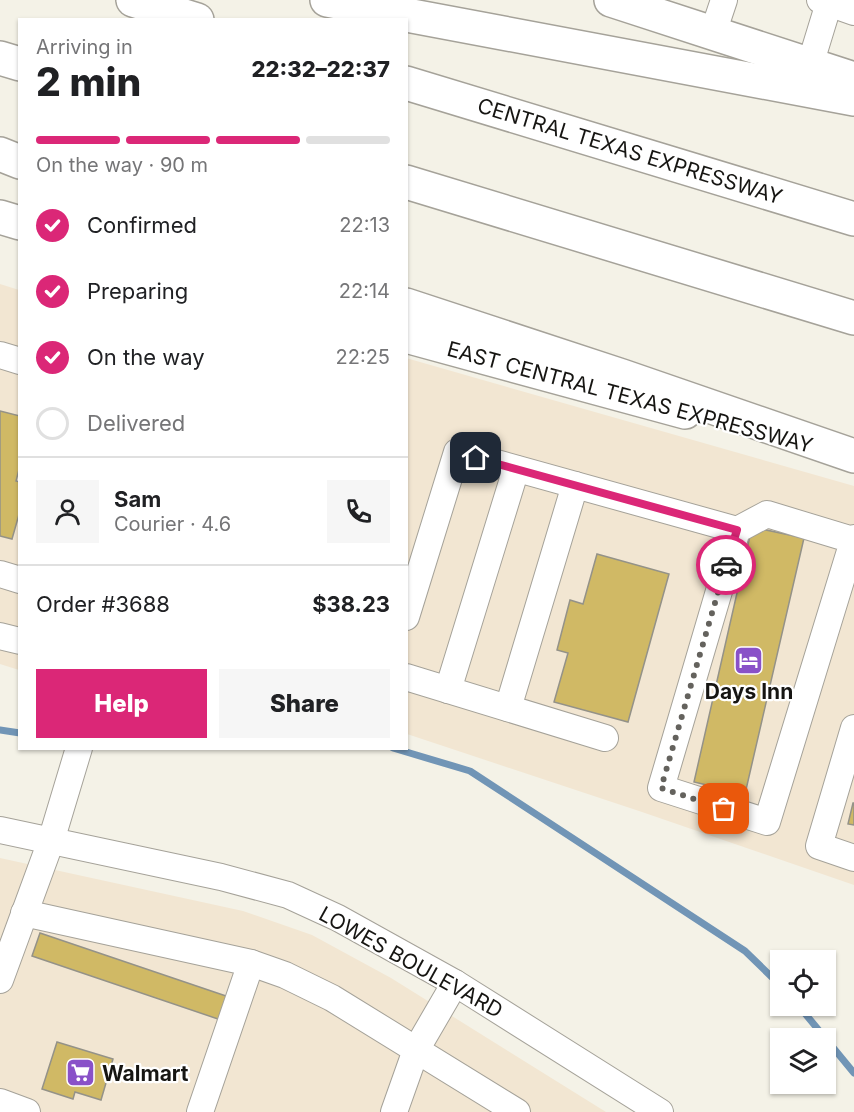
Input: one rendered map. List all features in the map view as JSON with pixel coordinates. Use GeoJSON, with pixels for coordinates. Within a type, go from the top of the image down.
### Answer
{"type":"FeatureCollection","features":[{"type":"Feature","properties":{"kind":"main road"},"geometry":{"type":"LineString","coordinates":[[133,0],[191,18]]}},
{"type":"Feature","properties":{"kind":"main road"},"geometry":{"type":"LineString","coordinates":[[327,0],[854,99]]}},
{"type":"Feature","properties":{"kind":"main road"},"geometry":{"type":"LineString","coordinates":[[611,0],[854,79]]}},
{"type":"Feature","properties":{"kind":"main road"},"geometry":{"type":"LineString","coordinates":[[0,58],[18,63]]}},
{"type":"Feature","properties":{"kind":"main road","name":"CENTRAL TEXAS EXPRESSWAY"},"geometry":{"type":"LineString","coordinates":[[408,84],[854,219]]}},
{"type":"Feature","properties":{"kind":"main road"},"geometry":{"type":"LineString","coordinates":[[0,154],[18,161]]}},
{"type":"Feature","properties":{"kind":"main road"},"geometry":{"type":"LineString","coordinates":[[408,183],[854,318]]}},
{"type":"Feature","properties":{"kind":"main road"},"geometry":{"type":"LineString","coordinates":[[0,218],[18,223]]}},
{"type":"Feature","properties":{"kind":"main road"},"geometry":{"type":"LineString","coordinates":[[408,306],[622,376],[854,457]]}},
{"type":"Feature","properties":{"kind":"main road","name":"EAST CENTRAL TEXAS EXPRESSWAY"},"geometry":{"type":"LineString","coordinates":[[408,337],[854,457]]}},
{"type":"Feature","properties":{"kind":"street"},"geometry":{"type":"LineString","coordinates":[[713,33],[724,0]]}},
{"type":"Feature","properties":{"kind":"street"},"geometry":{"type":"LineString","coordinates":[[810,65],[824,2],[854,12]]}},
{"type":"Feature","properties":{"kind":"street"},"geometry":{"type":"LineString","coordinates":[[0,356],[18,360]]}},
{"type":"Feature","properties":{"kind":"street"},"geometry":{"type":"LineString","coordinates":[[408,611],[457,453],[737,530],[767,514],[854,539],[767,822],[661,788],[737,530]]}},
{"type":"Feature","properties":{"kind":"street"},"geometry":{"type":"LineString","coordinates":[[448,690],[516,469]]}},
{"type":"Feature","properties":{"kind":"street"},"geometry":{"type":"LineString","coordinates":[[508,708],[575,485]]}},
{"type":"Feature","properties":{"kind":"street"},"geometry":{"type":"LineString","coordinates":[[0,574],[18,579]]}},
{"type":"Feature","properties":{"kind":"street"},"geometry":{"type":"LineString","coordinates":[[0,636],[18,640]]}},
{"type":"Feature","properties":{"kind":"street"},"geometry":{"type":"LineString","coordinates":[[408,678],[605,738]]}},
{"type":"Feature","properties":{"kind":"street"},"geometry":{"type":"LineString","coordinates":[[854,728],[819,846],[854,858]]}},
{"type":"Feature","properties":{"kind":"street"},"geometry":{"type":"LineString","coordinates":[[0,980],[51,841],[78,750]]}},
{"type":"Feature","properties":{"kind":"street","name":"LOWES BOULEVARD"},"geometry":{"type":"LineString","coordinates":[[0,830],[221,877],[288,895],[338,918],[455,983],[660,1112]]}},
{"type":"Feature","properties":{"kind":"street"},"geometry":{"type":"LineString","coordinates":[[24,914],[250,963],[285,975],[332,998],[517,1112]]}},
{"type":"Feature","properties":{"kind":"street"},"geometry":{"type":"LineString","coordinates":[[200,1112],[250,963]]}},
{"type":"Feature","properties":{"kind":"street"},"geometry":{"type":"LineString","coordinates":[[394,1112],[416,1050],[455,983]]}},
{"type":"Feature","properties":{"kind":"street"},"geometry":{"type":"LineString","coordinates":[[0,1102],[27,1112]]}},
{"type":"Feature","properties":{"kind":"shaded area"},"geometry":{"type":"Polygon","coordinates":[[[0,284],[18,290],[18,670],[0,664],[0,284]]]}},
{"type":"Feature","properties":{"kind":"shaded area"},"geometry":{"type":"Polygon","coordinates":[[[408,359],[854,486],[854,885],[408,734],[408,359]]]}},
{"type":"Feature","properties":{"kind":"shaded area"},"geometry":{"type":"Polygon","coordinates":[[[0,858],[243,911],[312,935],[391,978],[606,1112],[0,1112],[0,858]]]}},
{"type":"Feature","properties":{"kind":"building"},"geometry":{"type":"Polygon","coordinates":[[[0,411],[18,416],[16,481],[18,482],[18,518],[12,539],[0,536],[0,411]]]}},
{"type":"Feature","properties":{"kind":"building","name":"Days Inn"},"geometry":{"type":"Polygon","coordinates":[[[752,527],[804,538],[745,794],[694,782],[752,527]]]}},
{"type":"Feature","properties":{"kind":"building"},"geometry":{"type":"Polygon","coordinates":[[[597,554],[669,574],[628,722],[554,702],[568,653],[557,650],[570,600],[583,604],[597,554]]]}},
{"type":"Feature","properties":{"kind":"building"},"geometry":{"type":"Polygon","coordinates":[[[854,803],[854,825],[848,824],[854,803]]]}},
{"type":"Feature","properties":{"kind":"building"},"geometry":{"type":"Polygon","coordinates":[[[40,933],[229,997],[221,1020],[32,956],[40,933]]]}},
{"type":"Feature","properties":{"kind":"building"},"geometry":{"type":"Polygon","coordinates":[[[57,1042],[113,1059],[101,1100],[75,1092],[73,1099],[42,1089],[57,1042]]]}},
{"type":"Feature","properties":{"kind":"waterway"},"geometry":{"type":"LineString","coordinates":[[0,730],[18,733]]}},
{"type":"Feature","properties":{"kind":"waterway"},"geometry":{"type":"LineString","coordinates":[[400,750],[470,771],[745,951],[770,975]]}},
{"type":"Feature","properties":{"kind":"waterway"},"geometry":{"type":"LineString","coordinates":[[807,1016],[854,1073]]}},
{"type":"Feature","properties":{"kind":"way so far"},"geometry":{"type":"LineString","coordinates":[[724,809],[661,788],[726,565]]}},
{"type":"Feature","properties":{"kind":"place","name":"Days Inn"},"geometry":{"type":"Point","coordinates":[749,660]}},
{"type":"Feature","properties":{"kind":"place","name":"Walmart"},"geometry":{"type":"Point","coordinates":[81,1073]}},
{"type":"Feature","properties":{"kind":"route"},"geometry":{"type":"LineString","coordinates":[[476,458],[737,530],[726,565]]}}]}
